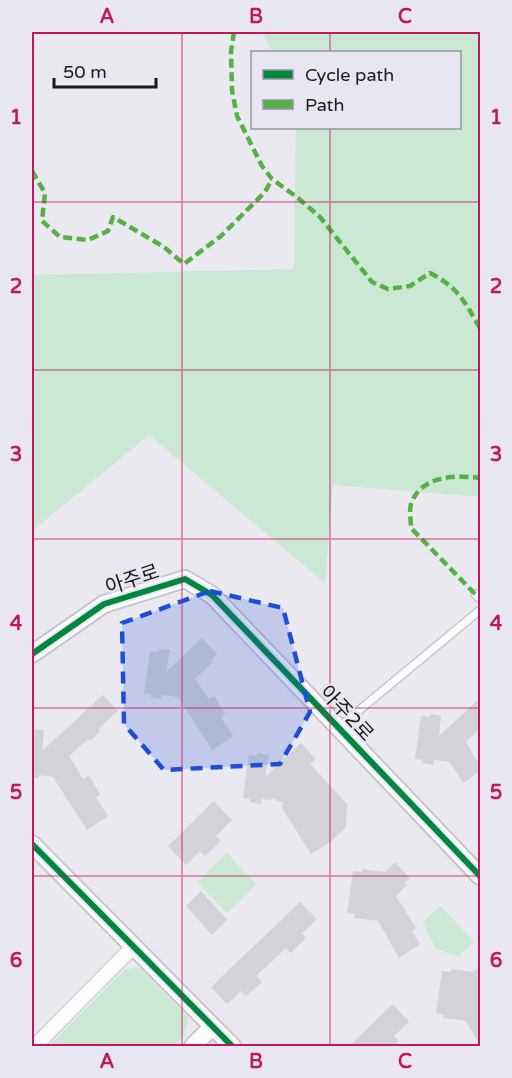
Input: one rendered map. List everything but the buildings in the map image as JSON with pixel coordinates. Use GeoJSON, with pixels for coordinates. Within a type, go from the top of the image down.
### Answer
{"type":"FeatureCollection","features":[{"type":"Feature","properties":{"kind":"street","name":"아주로"},"geometry":{"type":"LineString","coordinates":[[32,654],[104,604],[185,579]]}},
{"type":"Feature","properties":{"kind":"street","name":"아주2로"},"geometry":{"type":"LineString","coordinates":[[185,579],[212,595],[480,876]]}},
{"type":"Feature","properties":{"kind":"street"},"geometry":{"type":"LineString","coordinates":[[32,844],[232,1047]]}},
{"type":"Feature","properties":{"kind":"street"},"geometry":{"type":"LineString","coordinates":[[35,1047],[133,947]]}},
{"type":"Feature","properties":{"kind":"street"},"geometry":{"type":"LineString","coordinates":[[193,1047],[212,1027]]}},
{"type":"Feature","properties":{"kind":"lane"},"geometry":{"type":"LineString","coordinates":[[339,727],[480,610]]}},
{"type":"Feature","properties":{"kind":"highlighted area"},"geometry":{"type":"Polygon","coordinates":[[[210,591],[283,608],[310,712],[280,764],[164,770],[124,724],[122,623],[210,591]]]}},
{"type":"Feature","properties":{"kind":"green space"},"geometry":{"type":"Polygon","coordinates":[[[262,32],[480,32],[480,497],[333,485],[325,583],[149,435],[32,531],[32,275],[294,269],[296,129],[461,129],[461,51],[272,51],[262,32]]]}},
{"type":"Feature","properties":{"kind":"green space"},"geometry":{"type":"Polygon","coordinates":[[[227,853],[256,884],[227,913],[197,882],[227,853]]]}},
{"type":"Feature","properties":{"kind":"green space"},"geometry":{"type":"Polygon","coordinates":[[[440,906],[474,941],[458,957],[435,948],[423,922],[440,906]]]}},
{"type":"Feature","properties":{"kind":"green space"},"geometry":{"type":"Polygon","coordinates":[[[139,967],[189,1018],[184,1036],[174,1046],[48,1046],[126,969],[139,967]]]}},
{"type":"Feature","properties":{"kind":"marked path"},"geometry":{"type":"LineString","coordinates":[[234,32],[231,52],[232,90],[237,116],[262,166],[272,179],[320,217],[372,282],[388,289],[410,286],[430,273],[454,290],[480,328]]}},
{"type":"Feature","properties":{"kind":"marked path"},"geometry":{"type":"LineString","coordinates":[[32,171],[45,193],[42,221],[60,237],[88,240],[108,231],[113,217],[164,247],[184,264],[221,236],[265,192],[272,179]]}},
{"type":"Feature","properties":{"kind":"marked path"},"geometry":{"type":"LineString","coordinates":[[475,594],[411,528],[410,510],[416,494],[431,482],[450,477],[480,478]]}},
{"type":"Feature","properties":{"kind":"cycle path"},"geometry":{"type":"LineString","coordinates":[[32,654],[104,604],[185,579],[212,595],[480,876]]}},
{"type":"Feature","properties":{"kind":"cycle path"},"geometry":{"type":"LineString","coordinates":[[32,844],[232,1046]]}}]}
